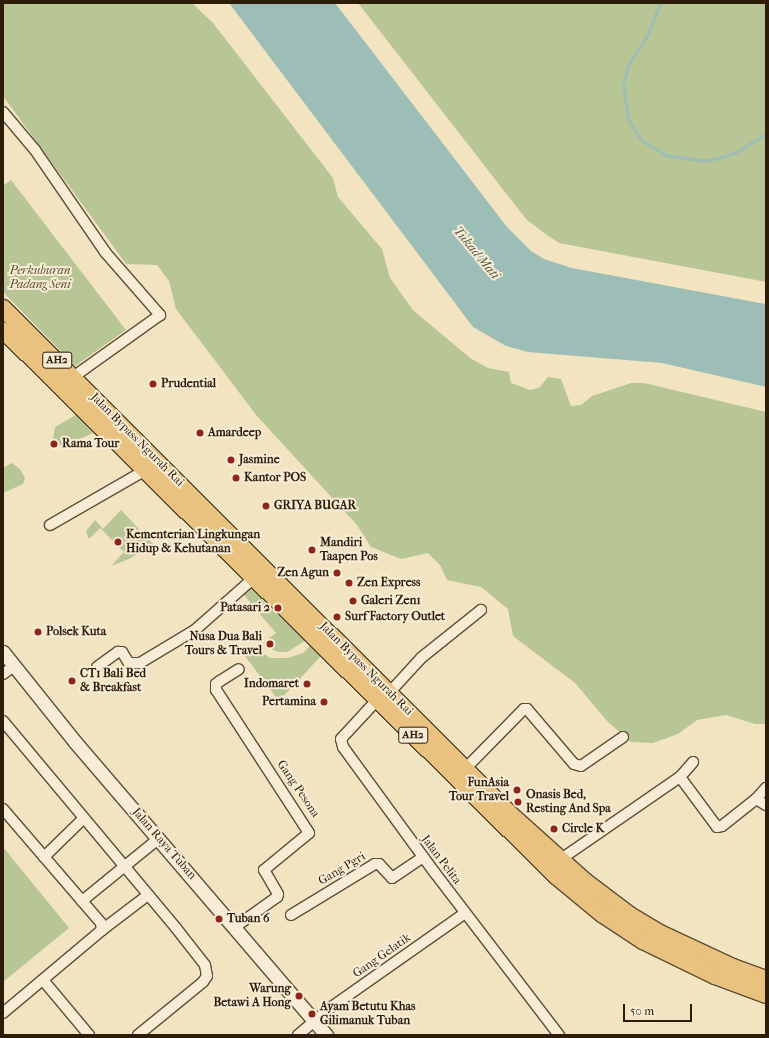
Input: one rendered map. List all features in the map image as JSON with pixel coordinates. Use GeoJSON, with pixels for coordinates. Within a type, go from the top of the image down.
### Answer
{"type":"FeatureCollection","features":[{"type":"Feature","properties":{"kind":"highway","name":"Jalan Bypass Ngurah Rai"},"geometry":{"type":"LineString","coordinates":[[3,308],[110,412],[383,696],[523,845],[602,914],[670,956],[766,995]]}},
{"type":"Feature","properties":{"kind":"highway","name":"Jalan Bypass Ngurah Rai"},"geometry":{"type":"LineString","coordinates":[[3,330],[144,471],[383,696],[465,769],[509,813],[561,859],[612,902],[660,933],[733,967],[766,979]]}},
{"type":"Feature","properties":{"kind":"highway"},"geometry":{"type":"LineString","coordinates":[[97,424],[110,412]]}},
{"type":"Feature","properties":{"kind":"main road","name":"Jalan Raya Tuban"},"geometry":{"type":"LineString","coordinates":[[3,652],[158,839],[236,927],[326,1035]]}},
{"type":"Feature","properties":{"kind":"street"},"geometry":{"type":"LineString","coordinates":[[3,112],[35,150],[105,252],[160,315],[74,377]]}},
{"type":"Feature","properties":{"kind":"street"},"geometry":{"type":"LineString","coordinates":[[50,525],[144,471]]}},
{"type":"Feature","properties":{"kind":"street"},"geometry":{"type":"LineString","coordinates":[[97,667],[118,652],[122,652],[129,663],[140,663],[195,630],[255,576]]}},
{"type":"Feature","properties":{"kind":"street"},"geometry":{"type":"LineString","coordinates":[[383,696],[421,658],[481,610]]}},
{"type":"Feature","properties":{"kind":"street"},"geometry":{"type":"LineString","coordinates":[[3,674],[14,666]]}},
{"type":"Feature","properties":{"kind":"street","name":"Gang Pesona"},"geometry":{"type":"LineString","coordinates":[[236,927],[277,897],[278,894],[264,870],[309,833],[216,690],[216,684],[239,669]]}},
{"type":"Feature","properties":{"kind":"street","name":"Jalan Pelita"},"geometry":{"type":"LineString","coordinates":[[383,696],[340,742],[423,857],[559,1035]]}},
{"type":"Feature","properties":{"kind":"street"},"geometry":{"type":"LineString","coordinates":[[465,769],[524,709],[527,709],[574,764],[581,766],[623,737]]}},
{"type":"Feature","properties":{"kind":"street"},"geometry":{"type":"LineString","coordinates":[[3,721],[205,965],[207,976],[203,982],[138,1035]]}},
{"type":"Feature","properties":{"kind":"street"},"geometry":{"type":"LineString","coordinates":[[561,859],[680,777],[693,762]]}},
{"type":"Feature","properties":{"kind":"street"},"geometry":{"type":"LineString","coordinates":[[680,777],[717,827],[722,826],[756,799],[766,788]]}},
{"type":"Feature","properties":{"kind":"street"},"geometry":{"type":"LineString","coordinates":[[756,799],[766,805]]}},
{"type":"Feature","properties":{"kind":"street"},"geometry":{"type":"LineString","coordinates":[[3,809],[101,923],[102,930]]}},
{"type":"Feature","properties":{"kind":"street"},"geometry":{"type":"LineString","coordinates":[[44,857],[83,819]]}},
{"type":"Feature","properties":{"kind":"street"},"geometry":{"type":"LineString","coordinates":[[82,901],[158,839]]}},
{"type":"Feature","properties":{"kind":"street","name":"Gang Pgri"},"geometry":{"type":"LineString","coordinates":[[291,914],[375,864],[379,864],[392,878],[423,857]]}},
{"type":"Feature","properties":{"kind":"street"},"geometry":{"type":"LineString","coordinates":[[3,1013],[102,930],[148,895]]}},
{"type":"Feature","properties":{"kind":"street","name":"Gang Gelatik"},"geometry":{"type":"LineString","coordinates":[[298,1035],[314,1021],[465,913]]}},
{"type":"Feature","properties":{"kind":"street"},"geometry":{"type":"LineString","coordinates":[[43,980],[88,1035]]}},
{"type":"Feature","properties":{"kind":"green space"},"geometry":{"type":"Polygon","coordinates":[[[3,3],[192,3],[213,23],[333,178],[338,197],[382,249],[390,278],[413,310],[470,358],[488,368],[509,372],[511,383],[530,390],[539,388],[548,377],[561,379],[571,406],[581,405],[592,396],[631,383],[644,383],[766,412],[766,724],[755,724],[726,715],[697,720],[678,734],[653,743],[631,742],[608,722],[575,683],[513,636],[508,609],[481,587],[447,580],[440,565],[428,553],[401,559],[371,547],[357,525],[257,416],[176,309],[169,281],[157,265],[126,264],[3,96],[3,3]]]}},
{"type":"Feature","properties":{"kind":"green space"},"geometry":{"type":"Polygon","coordinates":[[[358,3],[766,3],[766,282],[559,243],[544,233],[526,219],[358,3]]]}},
{"type":"Feature","properties":{"kind":"green space","name":"Perkuburan Padang Seni"},"geometry":{"type":"Polygon","coordinates":[[[11,180],[126,330],[75,366],[3,292],[3,186],[11,180]]]}},
{"type":"Feature","properties":{"kind":"green space"},"geometry":{"type":"Polygon","coordinates":[[[76,415],[93,433],[62,447],[53,439],[55,427],[76,415]]]}},
{"type":"Feature","properties":{"kind":"green space"},"geometry":{"type":"Polygon","coordinates":[[[12,463],[20,469],[25,478],[23,484],[3,493],[3,468],[12,463]]]}},
{"type":"Feature","properties":{"kind":"green space"},"geometry":{"type":"Polygon","coordinates":[[[121,510],[153,544],[129,559],[111,566],[124,552],[100,528],[89,539],[86,531],[95,520],[103,529],[121,510]]]}},
{"type":"Feature","properties":{"kind":"green space"},"geometry":{"type":"Polygon","coordinates":[[[250,588],[305,641],[287,652],[278,652],[268,648],[264,642],[276,633],[243,594],[250,588]]]}},
{"type":"Feature","properties":{"kind":"green space"},"geometry":{"type":"Polygon","coordinates":[[[310,646],[321,656],[279,701],[245,656],[255,648],[270,658],[287,658],[303,653],[310,646]]]}},
{"type":"Feature","properties":{"kind":"green space"},"geometry":{"type":"Polygon","coordinates":[[[3,847],[69,928],[3,982],[3,847]]]}},
{"type":"Feature","properties":{"kind":"water"},"geometry":{"type":"Polygon","coordinates":[[[229,3],[335,3],[507,227],[531,251],[544,259],[572,268],[766,304],[766,387],[662,363],[528,352],[506,346],[473,327],[229,3]]]}},
{"type":"Feature","properties":{"kind":"waterway","name":"Tukad Mati"},"geometry":{"type":"LineString","coordinates":[[660,3],[648,34],[629,63],[623,86],[628,119],[641,140],[666,155],[696,160],[710,160],[735,153],[766,134]]}},
{"type":"Feature","properties":{"kind":"place","name":"Prudential"},"geometry":{"type":"Point","coordinates":[153,384]}},
{"type":"Feature","properties":{"kind":"place","name":"Amardeep"},"geometry":{"type":"Point","coordinates":[200,433]}},
{"type":"Feature","properties":{"kind":"place","name":"Rama Tour"},"geometry":{"type":"Point","coordinates":[54,444]}},
{"type":"Feature","properties":{"kind":"place","name":"Jasmine"},"geometry":{"type":"Point","coordinates":[231,460]}},
{"type":"Feature","properties":{"kind":"place","name":"Kantor POS"},"geometry":{"type":"Point","coordinates":[236,478]}},
{"type":"Feature","properties":{"kind":"place","name":"GRIYA BUGAR"},"geometry":{"type":"Point","coordinates":[266,506]}},
{"type":"Feature","properties":{"kind":"place","name":"Kementerian Lingkungan Hidup & Kehutanan"},"geometry":{"type":"Point","coordinates":[118,542]}},
{"type":"Feature","properties":{"kind":"place","name":"Mandiri Taapen Pos"},"geometry":{"type":"Point","coordinates":[312,550]}},
{"type":"Feature","properties":{"kind":"place","name":"Zen Agun"},"geometry":{"type":"Point","coordinates":[337,573]}},
{"type":"Feature","properties":{"kind":"place","name":"Zen Express"},"geometry":{"type":"Point","coordinates":[349,583]}},
{"type":"Feature","properties":{"kind":"place","name":"Galeri Zen1"},"geometry":{"type":"Point","coordinates":[353,601]}},
{"type":"Feature","properties":{"kind":"place","name":"Patasari 2"},"geometry":{"type":"Point","coordinates":[278,608]}},
{"type":"Feature","properties":{"kind":"place","name":"Surf Factory Outlet"},"geometry":{"type":"Point","coordinates":[337,617]}},
{"type":"Feature","properties":{"kind":"place","name":"Polsek Kuta"},"geometry":{"type":"Point","coordinates":[38,632]}},
{"type":"Feature","properties":{"kind":"place","name":"Nusa Dua Bali Tours & Travel"},"geometry":{"type":"Point","coordinates":[270,644]}},
{"type":"Feature","properties":{"kind":"place","name":"CT1 Bali Bed & Breakfast"},"geometry":{"type":"Point","coordinates":[72,681]}},
{"type":"Feature","properties":{"kind":"place","name":"Indomaret"},"geometry":{"type":"Point","coordinates":[307,684]}},
{"type":"Feature","properties":{"kind":"place","name":"Pertamina"},"geometry":{"type":"Point","coordinates":[324,702]}},
{"type":"Feature","properties":{"kind":"place","name":"FunAsia Tour Travel"},"geometry":{"type":"Point","coordinates":[517,790]}},
{"type":"Feature","properties":{"kind":"place","name":"Onasis Bed, Resting And Spa"},"geometry":{"type":"Point","coordinates":[518,802]}},
{"type":"Feature","properties":{"kind":"place","name":"Circle K"},"geometry":{"type":"Point","coordinates":[554,829]}},
{"type":"Feature","properties":{"kind":"place","name":"Tuban 6"},"geometry":{"type":"Point","coordinates":[219,919]}},
{"type":"Feature","properties":{"kind":"place","name":"Warung Betawi A Hong"},"geometry":{"type":"Point","coordinates":[299,996]}},
{"type":"Feature","properties":{"kind":"place","name":"Ayam Betutu Khas Gilimanuk Tuban"},"geometry":{"type":"Point","coordinates":[312,1014]}}]}
